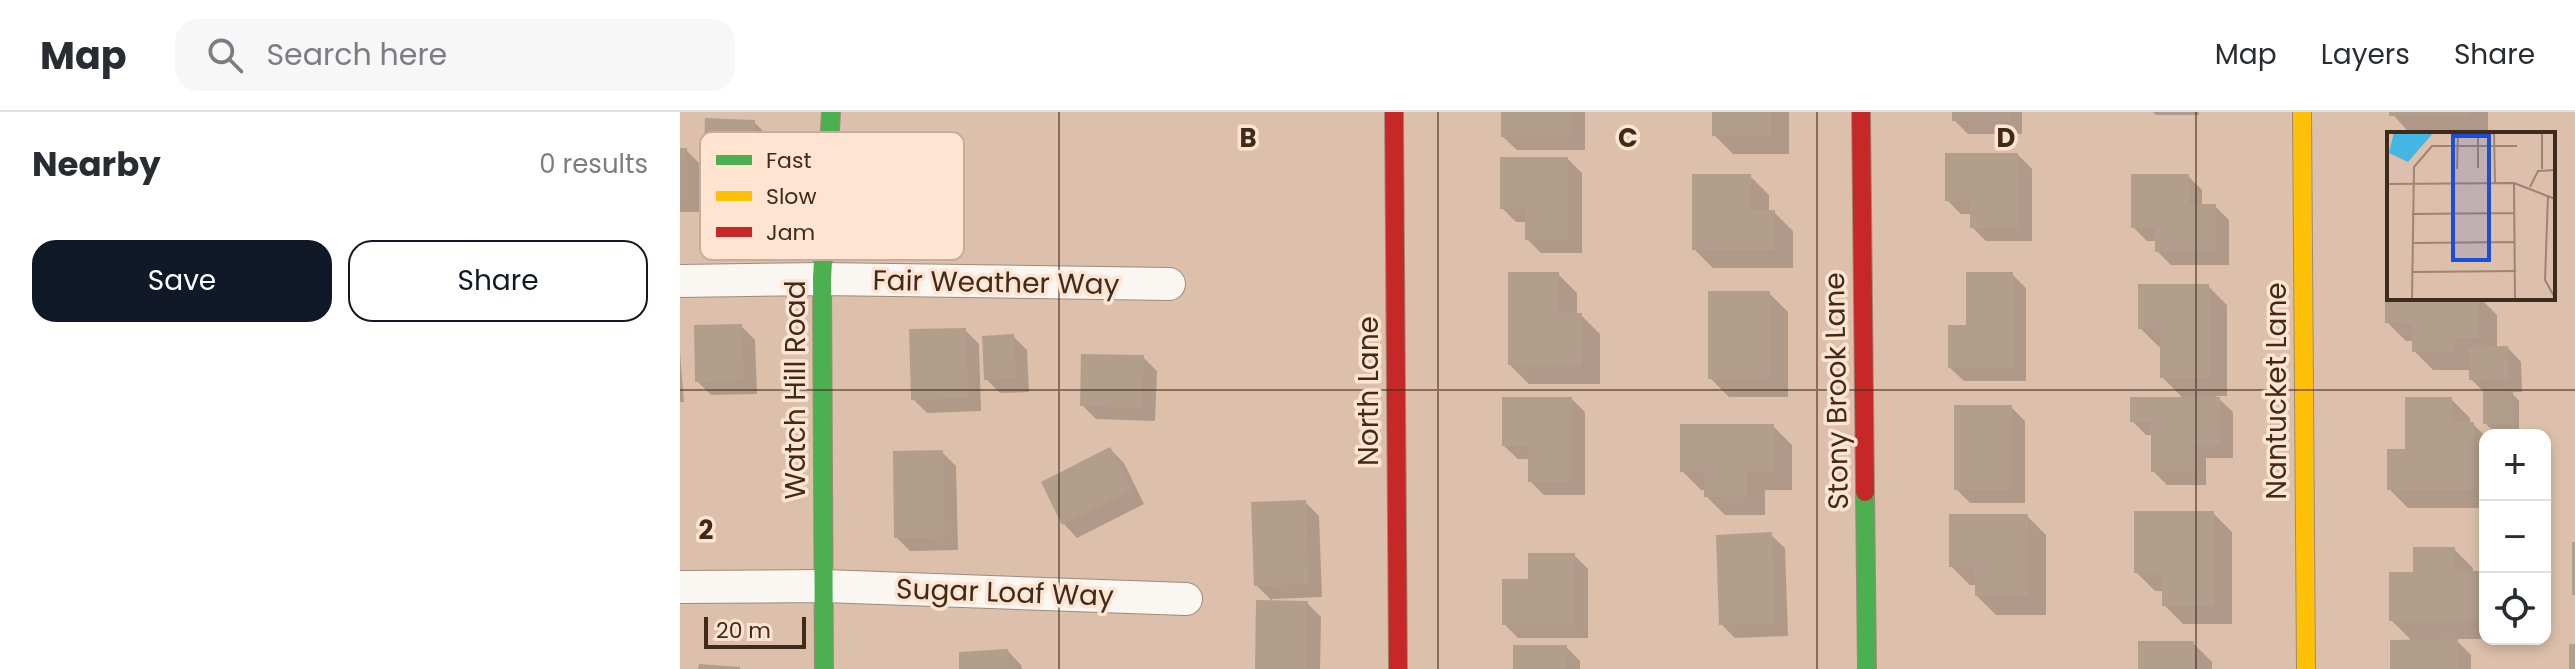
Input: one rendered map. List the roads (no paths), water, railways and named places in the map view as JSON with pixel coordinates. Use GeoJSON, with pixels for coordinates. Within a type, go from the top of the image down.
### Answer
{"type":"FeatureCollection","features":[{"type":"Feature","properties":{"kind":"street","name":"Watch Hill Road"},"geometry":{"type":"LineString","coordinates":[[830,132],[831,112]]}},
{"type":"Feature","properties":{"kind":"street","name":"North Lane"},"geometry":{"type":"LineString","coordinates":[[1394,112],[1398,669]]}},
{"type":"Feature","properties":{"kind":"street","name":"Stony Brook Lane"},"geometry":{"type":"LineString","coordinates":[[1861,112],[1867,669]]}},
{"type":"Feature","properties":{"kind":"street","name":"Nantucket Lane"},"geometry":{"type":"LineString","coordinates":[[2302,112],[2306,669]]}},
{"type":"Feature","properties":{"kind":"street","name":"Watch Hill Road"},"geometry":{"type":"LineString","coordinates":[[823,260],[824,669]]}},
{"type":"Feature","properties":{"kind":"street","name":"Fair Weather Way"},"geometry":{"type":"LineString","coordinates":[[680,281],[822,279],[1169,284]]}},
{"type":"Feature","properties":{"kind":"street","name":"Sugar Loaf Way"},"geometry":{"type":"LineString","coordinates":[[680,587],[824,586],[1186,599]]}}]}
